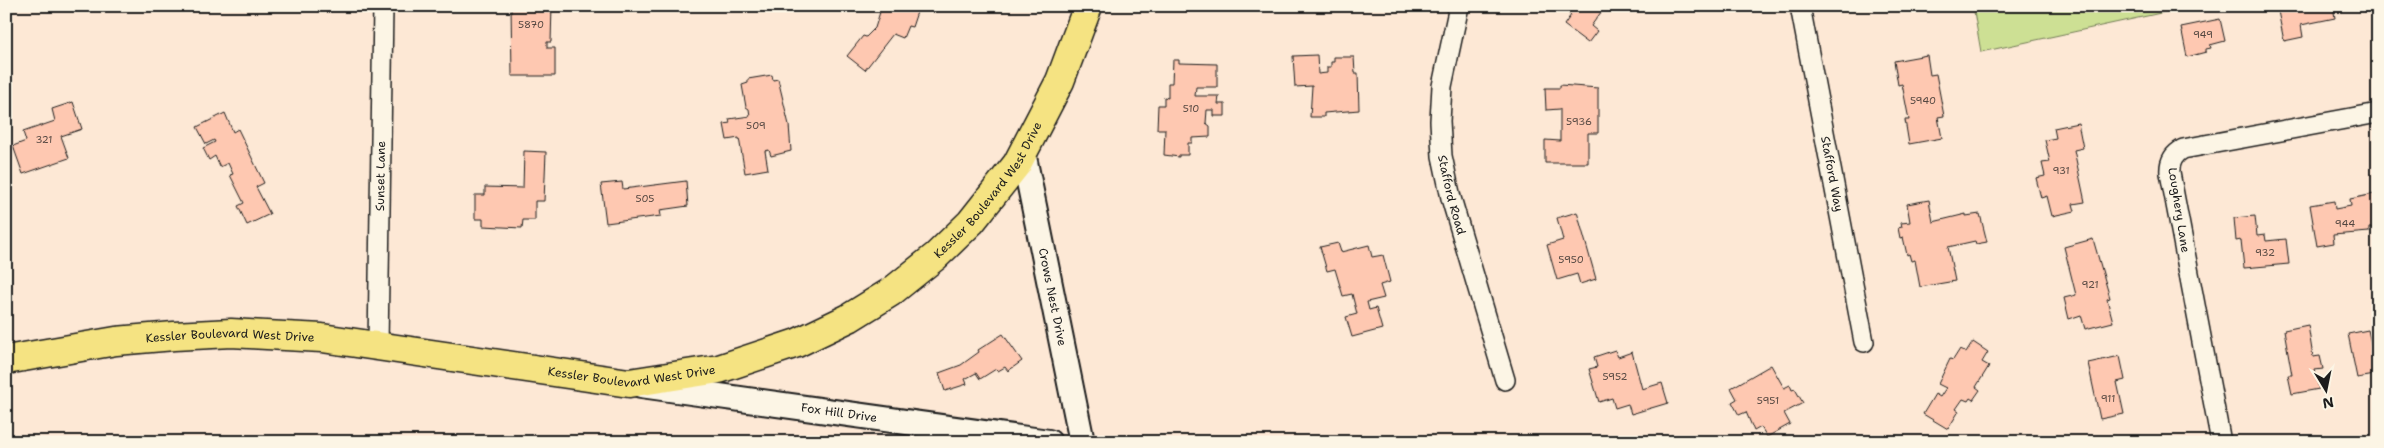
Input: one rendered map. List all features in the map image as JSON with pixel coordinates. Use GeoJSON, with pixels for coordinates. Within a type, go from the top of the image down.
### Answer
{"type":"FeatureCollection","features":[{"type":"Feature","properties":{"kind":"main road","name":"Kessler Boulevard West Drive"},"geometry":{"type":"LineString","coordinates":[[6,360],[116,341],[231,333],[322,338],[629,384],[735,364],[797,343],[849,318],[891,292],[936,256],[960,233],[1008,178],[1023,152],[1060,81],[1088,6]]}},
{"type":"Feature","properties":{"kind":"street","name":"Sunset Lane"},"geometry":{"type":"LineString","coordinates":[[378,346],[383,6]]}},
{"type":"Feature","properties":{"kind":"street","name":"Stafford Road"},"geometry":{"type":"LineString","coordinates":[[1459,6],[1442,86],[1440,121],[1442,156],[1451,198],[1506,380]]}},
{"type":"Feature","properties":{"kind":"street","name":"Stafford Way"},"geometry":{"type":"LineString","coordinates":[[1800,6],[1864,342]]}},
{"type":"Feature","properties":{"kind":"street","name":"Loughery Lane"},"geometry":{"type":"LineString","coordinates":[[2221,442],[2170,173],[2172,160],[2176,154],[2184,149],[2378,113]]}},
{"type":"Feature","properties":{"kind":"street","name":"Crows Nest Drive"},"geometry":{"type":"LineString","coordinates":[[1023,152],[1082,442]]}},
{"type":"Feature","properties":{"kind":"street","name":"Fox Hill Drive"},"geometry":{"type":"LineString","coordinates":[[629,384],[1049,442]]}},
{"type":"Feature","properties":{"kind":"green space"},"geometry":{"type":"Polygon","coordinates":[[[1973,6],[2193,6],[1981,52],[1973,6]]]}},
{"type":"Feature","properties":{"kind":"building"},"geometry":{"type":"Polygon","coordinates":[[[511,6],[552,6],[551,42],[547,42],[547,48],[555,48],[555,76],[512,76],[511,6]]]}},
{"type":"Feature","properties":{"kind":"building"},"geometry":{"type":"Polygon","coordinates":[[[874,6],[919,6],[912,27],[908,26],[903,38],[893,34],[865,70],[847,56],[863,36],[866,37],[875,28],[880,12],[872,9],[874,6]]]}},
{"type":"Feature","properties":{"kind":"building"},"geometry":{"type":"Polygon","coordinates":[[[1558,6],[1604,8],[1591,26],[1597,31],[1588,43],[1564,25],[1571,15],[1558,6]]]}},
{"type":"Feature","properties":{"kind":"building"},"geometry":{"type":"Polygon","coordinates":[[[2277,6],[2333,6],[2335,18],[2301,25],[2303,37],[2284,41],[2277,6]]]}},
{"type":"Feature","properties":{"kind":"building"},"geometry":{"type":"Polygon","coordinates":[[[2373,6],[2378,6],[2378,21],[2376,21],[2373,6]]]}},
{"type":"Feature","properties":{"kind":"building"},"geometry":{"type":"Polygon","coordinates":[[[2220,19],[2225,41],[2210,45],[2211,48],[2206,49],[2206,52],[2187,57],[2181,27],[2220,19]]]}},
{"type":"Feature","properties":{"kind":"building"},"geometry":{"type":"Polygon","coordinates":[[[1317,55],[1318,74],[1327,73],[1327,67],[1331,67],[1334,57],[1354,57],[1355,73],[1358,73],[1359,110],[1324,113],[1324,117],[1310,117],[1312,86],[1295,87],[1293,56],[1317,55]]]}},
{"type":"Feature","properties":{"kind":"building"},"geometry":{"type":"Polygon","coordinates":[[[1927,55],[1930,75],[1936,74],[1944,116],[1938,117],[1942,138],[1909,144],[1905,120],[1909,120],[1902,84],[1898,85],[1894,61],[1927,55]]]}},
{"type":"Feature","properties":{"kind":"building"},"geometry":{"type":"Polygon","coordinates":[[[1173,60],[1179,60],[1179,63],[1217,64],[1217,87],[1196,87],[1195,96],[1219,96],[1218,104],[1225,104],[1225,116],[1214,116],[1214,110],[1207,110],[1206,123],[1210,126],[1210,137],[1192,138],[1192,143],[1188,143],[1188,155],[1179,155],[1179,157],[1164,155],[1165,129],[1157,129],[1158,105],[1164,105],[1164,97],[1168,98],[1168,83],[1172,83],[1173,60]]]}},
{"type":"Feature","properties":{"kind":"building"},"geometry":{"type":"Polygon","coordinates":[[[772,75],[773,80],[778,79],[789,125],[791,151],[771,156],[769,150],[765,151],[768,169],[745,173],[739,138],[727,140],[724,124],[730,123],[729,119],[750,116],[749,109],[746,107],[742,85],[748,83],[748,79],[772,75]]]}},
{"type":"Feature","properties":{"kind":"building"},"geometry":{"type":"Polygon","coordinates":[[[1560,85],[1598,88],[1598,133],[1588,133],[1588,163],[1545,163],[1545,140],[1560,141],[1560,109],[1546,110],[1545,88],[1560,88],[1560,85]]]}},
{"type":"Feature","properties":{"kind":"building"},"geometry":{"type":"Polygon","coordinates":[[[73,102],[82,129],[61,136],[69,158],[23,174],[13,146],[26,141],[23,132],[55,121],[52,109],[73,102]]]}},
{"type":"Feature","properties":{"kind":"building"},"geometry":{"type":"Polygon","coordinates":[[[225,113],[233,132],[238,129],[264,183],[256,187],[270,214],[247,225],[238,206],[244,203],[230,175],[233,174],[228,163],[220,167],[215,156],[209,160],[203,148],[215,142],[214,140],[206,144],[197,127],[225,113]]]}},
{"type":"Feature","properties":{"kind":"building"},"geometry":{"type":"Polygon","coordinates":[[[2078,123],[2083,148],[2074,150],[2085,202],[2073,204],[2075,211],[2052,216],[2047,196],[2041,198],[2036,178],[2045,176],[2042,163],[2050,162],[2045,140],[2056,138],[2054,128],[2078,123]]]}},
{"type":"Feature","properties":{"kind":"building"},"geometry":{"type":"Polygon","coordinates":[[[524,151],[546,152],[544,201],[535,201],[535,220],[523,220],[522,228],[483,226],[483,219],[475,219],[475,195],[485,195],[485,187],[523,188],[524,151]]]}},
{"type":"Feature","properties":{"kind":"building"},"geometry":{"type":"Polygon","coordinates":[[[686,181],[688,206],[660,210],[661,216],[606,223],[601,184],[622,182],[623,189],[686,181]]]}},
{"type":"Feature","properties":{"kind":"building"},"geometry":{"type":"Polygon","coordinates":[[[2374,194],[2378,227],[2369,228],[2369,232],[2333,235],[2334,243],[2317,246],[2310,205],[2334,201],[2335,209],[2351,206],[2350,199],[2374,194]]]}},
{"type":"Feature","properties":{"kind":"building"},"geometry":{"type":"Polygon","coordinates":[[[1929,200],[1933,222],[1966,214],[1966,216],[1980,214],[1987,242],[1976,244],[1975,241],[1948,247],[1955,281],[1920,287],[1915,260],[1911,261],[1909,254],[1907,255],[1903,237],[1900,238],[1898,228],[1902,227],[1901,223],[1910,222],[1907,204],[1929,200]]]}},
{"type":"Feature","properties":{"kind":"building"},"geometry":{"type":"Polygon","coordinates":[[[1577,212],[1596,279],[1580,284],[1577,274],[1557,280],[1547,245],[1563,240],[1557,218],[1577,212]]]}},
{"type":"Feature","properties":{"kind":"building"},"geometry":{"type":"Polygon","coordinates":[[[2255,216],[2257,236],[2265,235],[2266,241],[2286,239],[2289,264],[2244,268],[2241,240],[2236,241],[2234,218],[2255,216]]]}},
{"type":"Feature","properties":{"kind":"building"},"geometry":{"type":"Polygon","coordinates":[[[2093,239],[2110,298],[2107,299],[2113,322],[2085,329],[2081,315],[2069,319],[2064,298],[2076,295],[2064,247],[2093,239]]]}},
{"type":"Feature","properties":{"kind":"building"},"geometry":{"type":"Polygon","coordinates":[[[1338,243],[1341,252],[1369,245],[1372,257],[1383,255],[1390,282],[1380,285],[1384,298],[1367,302],[1369,310],[1376,308],[1382,329],[1352,337],[1346,317],[1357,314],[1352,294],[1343,296],[1335,269],[1327,271],[1320,247],[1338,243]]]}},
{"type":"Feature","properties":{"kind":"building"},"geometry":{"type":"Polygon","coordinates":[[[2308,325],[2313,357],[2320,356],[2323,369],[2315,370],[2319,389],[2292,394],[2288,375],[2292,375],[2284,330],[2308,325]]]}},
{"type":"Feature","properties":{"kind":"building"},"geometry":{"type":"Polygon","coordinates":[[[2368,330],[2372,348],[2378,347],[2377,388],[2375,375],[2357,378],[2348,334],[2368,330]]]}},
{"type":"Feature","properties":{"kind":"building"},"geometry":{"type":"Polygon","coordinates":[[[1003,334],[1022,361],[1008,371],[1005,367],[998,371],[996,369],[980,379],[976,373],[965,379],[967,384],[945,391],[939,373],[961,365],[979,352],[978,350],[1003,334]]]}},
{"type":"Feature","properties":{"kind":"building"},"geometry":{"type":"Polygon","coordinates":[[[1973,342],[1988,352],[1982,362],[1989,366],[1976,387],[1980,390],[1973,400],[1970,398],[1968,401],[1963,399],[1956,409],[1959,411],[1948,429],[1923,414],[1935,394],[1940,397],[1946,388],[1938,384],[1950,359],[1953,360],[1960,349],[1966,353],[1973,342]]]}},
{"type":"Feature","properties":{"kind":"building"},"geometry":{"type":"Polygon","coordinates":[[[1615,350],[1618,357],[1632,352],[1642,389],[1662,383],[1668,403],[1631,414],[1628,404],[1615,408],[1612,398],[1599,402],[1589,369],[1597,367],[1594,357],[1615,350]]]}},
{"type":"Feature","properties":{"kind":"building"},"geometry":{"type":"Polygon","coordinates":[[[2120,356],[2125,380],[2117,382],[2124,414],[2100,419],[2088,363],[2120,356]]]}},
{"type":"Feature","properties":{"kind":"building"},"geometry":{"type":"Polygon","coordinates":[[[1771,365],[1784,388],[1790,385],[1792,390],[1795,389],[1803,403],[1784,413],[1790,424],[1767,437],[1761,427],[1754,431],[1746,412],[1739,415],[1732,402],[1737,399],[1731,388],[1771,365]]]}}]}
